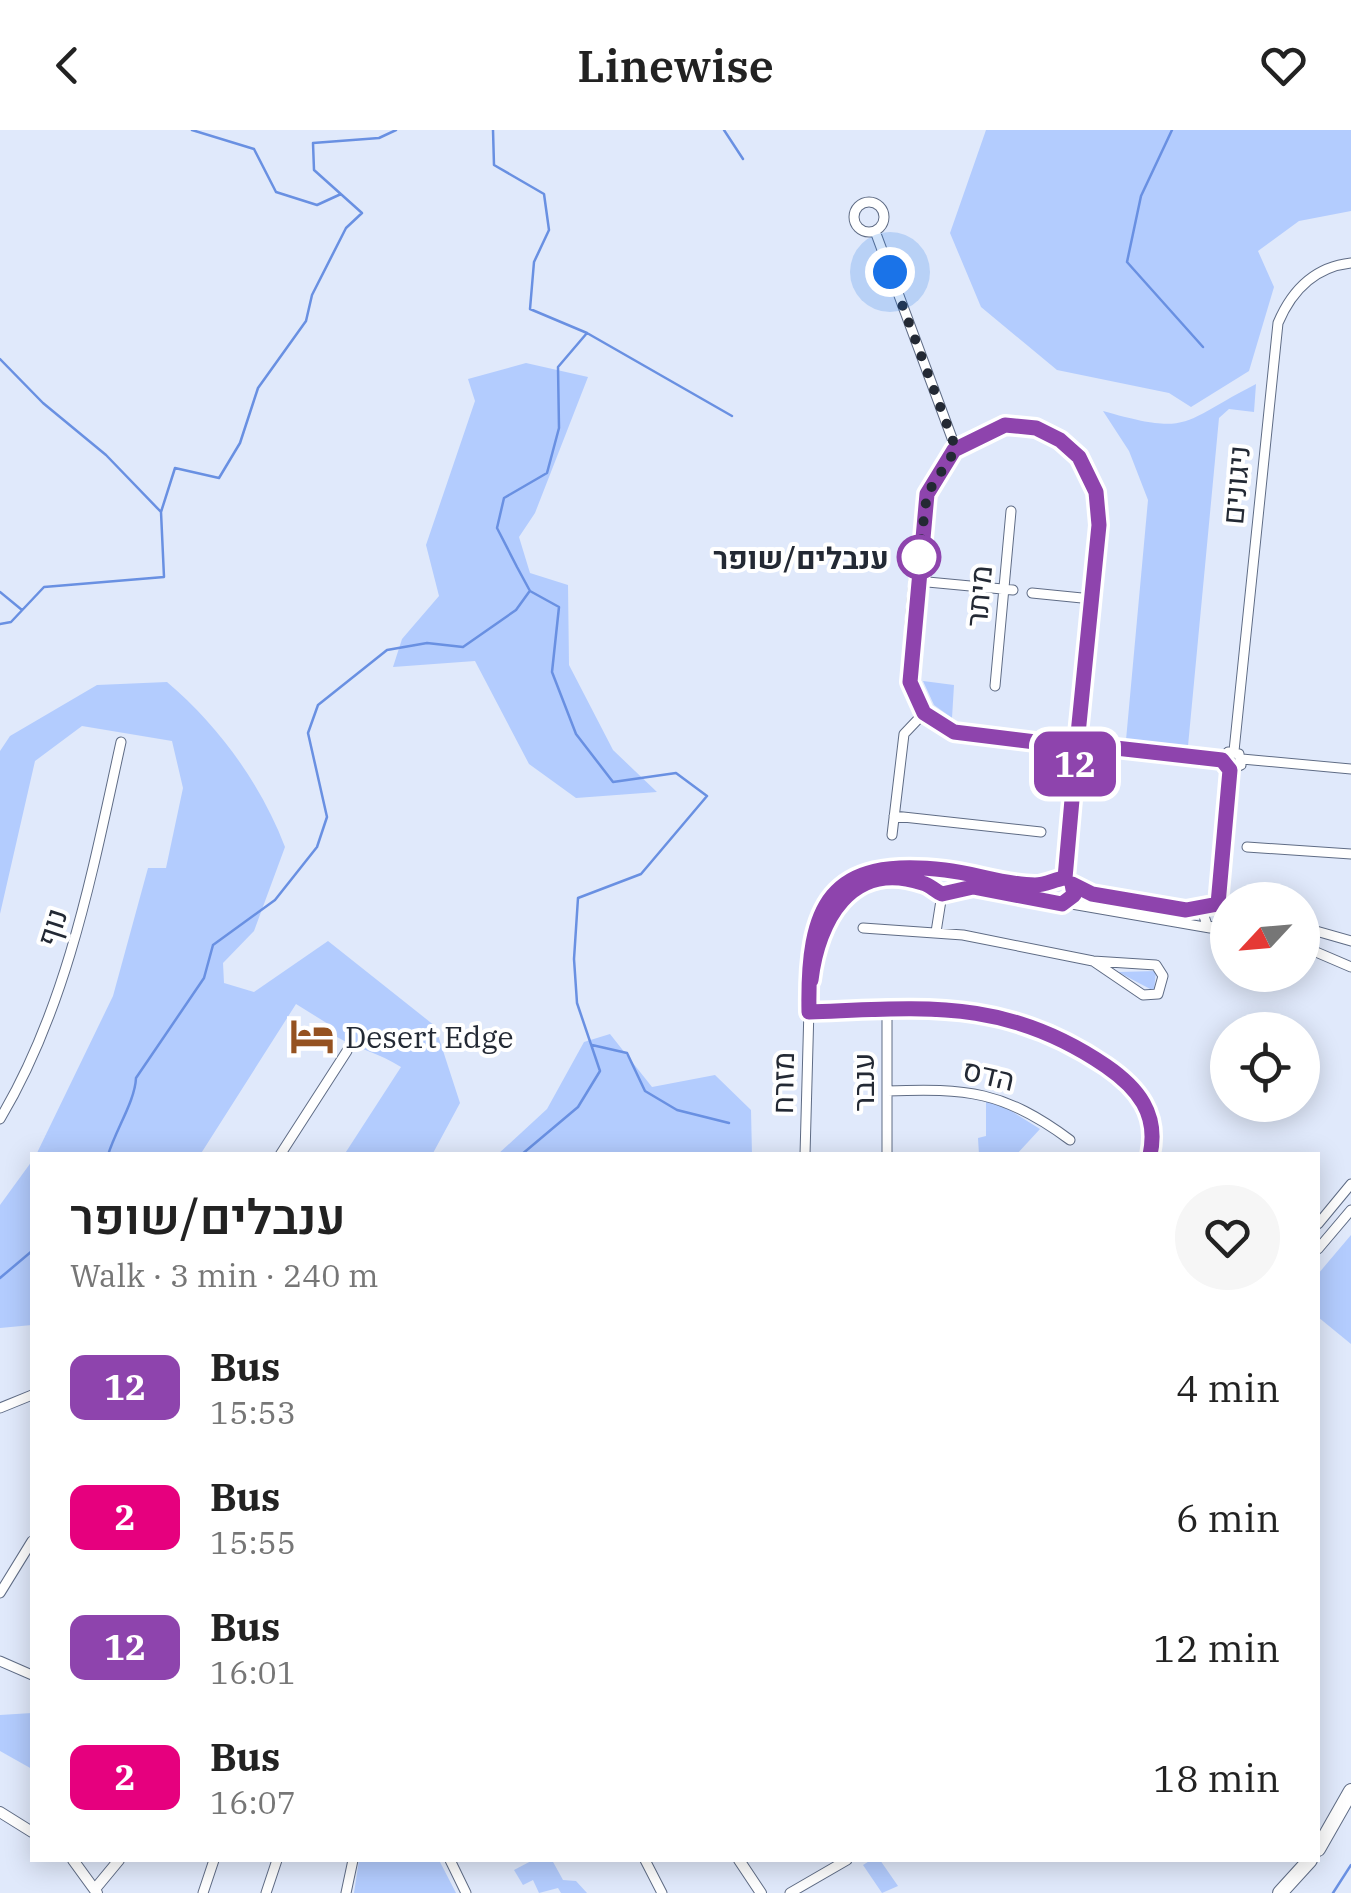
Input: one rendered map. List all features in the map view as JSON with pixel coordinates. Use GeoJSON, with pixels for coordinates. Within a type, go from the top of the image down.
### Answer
{"type":"FeatureCollection","features":[{"type":"Feature","properties":{"kind":"highway"},"geometry":{"type":"LineString","coordinates":[[1320,1845],[1351,1790]]}},
{"type":"Feature","properties":{"kind":"highway"},"geometry":{"type":"LineString","coordinates":[[1280,1893],[1308,1862]]}},
{"type":"Feature","properties":{"kind":"street"},"geometry":{"type":"LineString","coordinates":[[876,231],[956,449]]}},
{"type":"Feature","properties":{"kind":"street","name":"ניגונים"},"geometry":{"type":"LineString","coordinates":[[1238,755],[1278,324],[1292,296],[1305,282],[1336,265],[1351,263]]}},
{"type":"Feature","properties":{"kind":"street"},"geometry":{"type":"LineString","coordinates":[[1060,902],[1074,895],[1064,881],[1076,755],[1068,746],[966,734],[942,726],[924,713],[910,682],[927,494],[956,449],[980,434],[1016,424],[1050,434],[1079,457],[1099,506],[1078,734],[1068,746]]}},
{"type":"Feature","properties":{"kind":"street","name":"מיתר"},"geometry":{"type":"LineString","coordinates":[[995,686],[1008,589],[1011,511]]}},
{"type":"Feature","properties":{"kind":"street"},"geometry":{"type":"LineString","coordinates":[[917,581],[1008,589]]}},
{"type":"Feature","properties":{"kind":"street"},"geometry":{"type":"LineString","coordinates":[[1032,593],[1092,599]]}},
{"type":"Feature","properties":{"kind":"street"},"geometry":{"type":"LineString","coordinates":[[892,835],[904,734],[924,713]]}},
{"type":"Feature","properties":{"kind":"street"},"geometry":{"type":"LineString","coordinates":[[1078,734],[1089,745],[1222,760],[1238,755],[1351,768]]}},
{"type":"Feature","properties":{"kind":"street","name":"נוף"},"geometry":{"type":"LineString","coordinates":[[0,1119],[30,1060],[72,947],[120,742]]}},
{"type":"Feature","properties":{"kind":"street"},"geometry":{"type":"LineString","coordinates":[[1076,755],[1085,753],[1089,745]]}},
{"type":"Feature","properties":{"kind":"street"},"geometry":{"type":"LineString","coordinates":[[1230,770],[1239,768],[1238,755]]}},
{"type":"Feature","properties":{"kind":"street"},"geometry":{"type":"LineString","coordinates":[[1216,882],[1230,770],[1222,760]]}},
{"type":"Feature","properties":{"kind":"street"},"geometry":{"type":"LineString","coordinates":[[894,816],[1040,832]]}},
{"type":"Feature","properties":{"kind":"street"},"geometry":{"type":"LineString","coordinates":[[1247,847],[1351,854]]}},
{"type":"Feature","properties":{"kind":"street","name":"מזרח"},"geometry":{"type":"LineString","coordinates":[[805,1152],[812,936],[832,892],[855,876],[878,868],[949,872],[1030,884],[1064,881],[1092,894],[1186,910],[1210,906]]}},
{"type":"Feature","properties":{"kind":"street"},"geometry":{"type":"LineString","coordinates":[[934,872],[930,887],[946,893],[973,887],[1210,928]]}},
{"type":"Feature","properties":{"kind":"street"},"geometry":{"type":"LineString","coordinates":[[936,932],[946,893],[954,881],[949,872]]}},
{"type":"Feature","properties":{"kind":"street","name":"מזרח"},"geometry":{"type":"LineString","coordinates":[[809,1012],[814,954],[826,919],[840,900],[881,880],[908,880],[930,887]]}},
{"type":"Feature","properties":{"kind":"street"},"geometry":{"type":"LineString","coordinates":[[1060,902],[1049,891],[1064,881]]}},
{"type":"Feature","properties":{"kind":"street"},"geometry":{"type":"LineString","coordinates":[[863,928],[989,938],[1093,961],[1156,965],[1163,976],[1158,994],[1143,996],[1093,961]]}},
{"type":"Feature","properties":{"kind":"street"},"geometry":{"type":"LineString","coordinates":[[1320,933],[1351,941]]}},
{"type":"Feature","properties":{"kind":"street"},"geometry":{"type":"LineString","coordinates":[[1320,954],[1351,968]]}},
{"type":"Feature","properties":{"kind":"street"},"geometry":{"type":"LineString","coordinates":[[809,1012],[887,1010],[1001,1015],[1047,1031],[1129,1083],[1144,1102],[1154,1130],[1150,1152]]}},
{"type":"Feature","properties":{"kind":"street","name":"ענבר"},"geometry":{"type":"LineString","coordinates":[[887,1010],[888,1152]]}},
{"type":"Feature","properties":{"kind":"street"},"geometry":{"type":"LineString","coordinates":[[282,1152],[347,1051]]}},
{"type":"Feature","properties":{"kind":"street","name":"הדס"},"geometry":{"type":"LineString","coordinates":[[887,1091],[943,1089],[990,1094],[1030,1112],[1070,1140]]}},
{"type":"Feature","properties":{"kind":"street"},"geometry":{"type":"LineString","coordinates":[[1320,1222],[1351,1184]]}},
{"type":"Feature","properties":{"kind":"street"},"geometry":{"type":"LineString","coordinates":[[1320,1247],[1351,1210]]}},
{"type":"Feature","properties":{"kind":"street"},"geometry":{"type":"LineString","coordinates":[[0,1408],[30,1396]]}},
{"type":"Feature","properties":{"kind":"street"},"geometry":{"type":"LineString","coordinates":[[0,1593],[30,1545]]}},
{"type":"Feature","properties":{"kind":"street"},"geometry":{"type":"LineString","coordinates":[[0,1661],[30,1674]]}},
{"type":"Feature","properties":{"kind":"street"},"geometry":{"type":"LineString","coordinates":[[0,1812],[30,1831]]}},
{"type":"Feature","properties":{"kind":"street"},"geometry":{"type":"LineString","coordinates":[[74,1862],[96,1891],[118,1862]]}},
{"type":"Feature","properties":{"kind":"street"},"geometry":{"type":"LineString","coordinates":[[203,1893],[213,1862]]}},
{"type":"Feature","properties":{"kind":"street"},"geometry":{"type":"LineString","coordinates":[[266,1893],[277,1862]]}},
{"type":"Feature","properties":{"kind":"street"},"geometry":{"type":"LineString","coordinates":[[346,1893],[352,1862]]}},
{"type":"Feature","properties":{"kind":"street"},"geometry":{"type":"LineString","coordinates":[[451,1862],[466,1893]]}},
{"type":"Feature","properties":{"kind":"street"},"geometry":{"type":"LineString","coordinates":[[646,1862],[662,1893]]}},
{"type":"Feature","properties":{"kind":"street"},"geometry":{"type":"LineString","coordinates":[[740,1862],[761,1893]]}},
{"type":"Feature","properties":{"kind":"street"},"geometry":{"type":"LineString","coordinates":[[790,1893],[843,1862]]}},
{"type":"Feature","properties":{"kind":"shaded area"},"geometry":{"type":"Polygon","coordinates":[[[986,130],[1351,130],[1351,211],[1299,221],[1258,251],[1274,287],[1249,371],[1191,407],[1169,393],[1057,370],[981,307],[950,233],[986,130]]]}},
{"type":"Feature","properties":{"kind":"shaded area"},"geometry":{"type":"Polygon","coordinates":[[[526,363],[588,377],[535,513],[519,537],[530,573],[568,585],[569,665],[613,750],[657,792],[576,798],[529,764],[475,661],[393,667],[402,639],[439,596],[426,545],[475,401],[468,379],[526,363]]]}},
{"type":"Feature","properties":{"kind":"shaded area"},"geometry":{"type":"Polygon","coordinates":[[[1256,384],[1254,412],[1229,409],[1219,418],[1188,746],[1126,740],[1148,500],[1129,451],[1103,411],[1153,423],[1184,422],[1256,384]]]}},
{"type":"Feature","properties":{"kind":"shaded area"},"geometry":{"type":"Polygon","coordinates":[[[923,681],[954,685],[952,718],[934,705],[923,681]]]}},
{"type":"Feature","properties":{"kind":"shaded area"},"geometry":{"type":"Polygon","coordinates":[[[167,682],[204,717],[236,757],[264,801],[285,847],[254,931],[223,963],[224,983],[254,992],[328,941],[435,1026],[460,1103],[434,1152],[346,1152],[401,1067],[337,1037],[333,1027],[296,1004],[202,1152],[37,1152],[113,996],[148,868],[166,868],[183,788],[172,741],[82,726],[35,761],[0,914],[0,751],[10,736],[97,685],[167,682]]]}},
{"type":"Feature","properties":{"kind":"shaded area"},"geometry":{"type":"Polygon","coordinates":[[[1156,971],[1154,991],[1118,972],[1156,971]]]}},
{"type":"Feature","properties":{"kind":"shaded area"},"geometry":{"type":"Polygon","coordinates":[[[610,1034],[652,1087],[715,1075],[751,1110],[752,1152],[500,1152],[547,1109],[584,1042],[610,1034]]]}},
{"type":"Feature","properties":{"kind":"shaded area"},"geometry":{"type":"Polygon","coordinates":[[[986,1101],[1005,1107],[1040,1129],[1019,1152],[979,1152],[978,1138],[986,1136],[986,1101]]]}},
{"type":"Feature","properties":{"kind":"shaded area"},"geometry":{"type":"Polygon","coordinates":[[[30,1164],[30,1325],[0,1328],[0,1205],[30,1164]]]}},
{"type":"Feature","properties":{"kind":"shaded area"},"geometry":{"type":"Polygon","coordinates":[[[1351,1235],[1351,1344],[1320,1319],[1320,1272],[1351,1235]]]}},
{"type":"Feature","properties":{"kind":"shaded area"},"geometry":{"type":"Polygon","coordinates":[[[30,1713],[30,1768],[0,1751],[0,1715],[30,1713]]]}},
{"type":"Feature","properties":{"kind":"shaded area"},"geometry":{"type":"Polygon","coordinates":[[[359,1862],[440,1862],[456,1893],[354,1893],[359,1862]]]}},
{"type":"Feature","properties":{"kind":"shaded area"},"geometry":{"type":"Polygon","coordinates":[[[529,1862],[553,1862],[563,1880],[576,1881],[587,1893],[561,1893],[558,1888],[539,1893],[533,1880],[523,1885],[514,1870],[529,1862]]]}},
{"type":"Feature","properties":{"kind":"shaded area"},"geometry":{"type":"Polygon","coordinates":[[[881,1862],[898,1886],[882,1893],[863,1865],[881,1862]]]}},
{"type":"Feature","properties":{"kind":"waterway"},"geometry":{"type":"LineString","coordinates":[[192,130],[254,149],[276,192],[317,205],[341,194]]}},
{"type":"Feature","properties":{"kind":"waterway"},"geometry":{"type":"LineString","coordinates":[[0,624],[11,622],[44,587],[164,577],[161,512],[175,468],[219,478],[240,443],[258,388],[306,321],[312,295],[346,228],[362,213],[314,170],[313,143],[379,138],[396,130]]}},
{"type":"Feature","properties":{"kind":"waterway"},"geometry":{"type":"LineString","coordinates":[[493,130],[494,165],[544,194],[549,230],[534,262],[530,309],[587,333],[558,367],[559,428],[547,473],[504,498],[497,528],[530,591],[559,607],[552,672],[576,734],[613,782],[676,773],[707,796],[641,874],[578,898],[574,959],[577,1003],[600,1071],[578,1107],[525,1152]]}},
{"type":"Feature","properties":{"kind":"waterway"},"geometry":{"type":"LineString","coordinates":[[724,130],[743,159]]}},
{"type":"Feature","properties":{"kind":"waterway"},"geometry":{"type":"LineString","coordinates":[[1172,130],[1141,196],[1127,262],[1203,347]]}},
{"type":"Feature","properties":{"kind":"waterway"},"geometry":{"type":"LineString","coordinates":[[587,333],[732,416]]}},
{"type":"Feature","properties":{"kind":"waterway"},"geometry":{"type":"LineString","coordinates":[[0,359],[43,403],[106,455],[161,512]]}},
{"type":"Feature","properties":{"kind":"waterway"},"geometry":{"type":"LineString","coordinates":[[0,592],[22,610]]}},
{"type":"Feature","properties":{"kind":"waterway"},"geometry":{"type":"LineString","coordinates":[[109,1152],[136,1078],[204,978],[213,945],[275,900],[317,847],[327,817],[308,733],[318,705],[387,650],[427,643],[463,647],[516,610],[529,592]]}},
{"type":"Feature","properties":{"kind":"waterway"},"geometry":{"type":"LineString","coordinates":[[592,1045],[627,1053],[645,1091],[677,1110],[729,1123]]}},
{"type":"Feature","properties":{"kind":"waterway"},"geometry":{"type":"LineString","coordinates":[[0,1278],[30,1253]]}},
{"type":"Feature","properties":{"kind":"waterway"},"geometry":{"type":"LineString","coordinates":[[1333,1893],[1351,1865]]}},
{"type":"Feature","properties":{"kind":"bus line","name":"12"},"geometry":{"type":"LineString","coordinates":[[811,980],[819,934],[832,908],[850,893],[881,880],[920,882],[942,894],[973,887],[1062,904],[1074,895],[1072,884],[1084,893],[1186,910],[1218,904],[1230,770],[1222,760],[1089,745],[1085,736],[1078,734],[1099,506],[1092,479],[1079,457],[1060,440],[1036,428],[1005,425],[964,442],[946,460],[927,494],[910,682],[924,713],[954,732],[1068,746],[1076,755],[1065,878],[1030,884],[893,866],[855,876],[832,892],[812,936],[808,956],[809,1012],[954,1009],[1026,1022],[1092,1056],[1138,1092],[1154,1130],[1150,1152]]}},
{"type":"Feature","properties":{"kind":"place","name":"ענבלים/שופר"},"geometry":{"type":"Point","coordinates":[919,557]}},
{"type":"Feature","properties":{"kind":"place","name":"Desert Edge"},"geometry":{"type":"Point","coordinates":[312,1036]}},
{"type":"Feature","properties":{"kind":"route"},"geometry":{"type":"LineString","coordinates":[[890,272],[956,449],[927,494],[919,557]]}}]}
